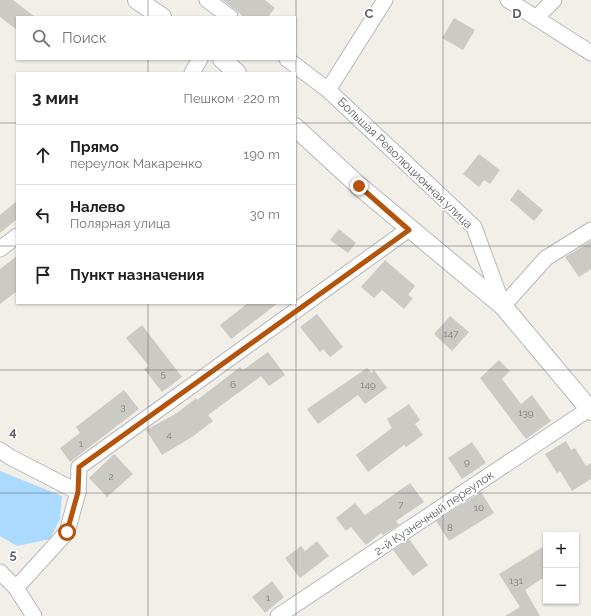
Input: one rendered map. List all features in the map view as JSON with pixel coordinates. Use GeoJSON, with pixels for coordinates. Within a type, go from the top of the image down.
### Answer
{"type":"FeatureCollection","features":[{"type":"Feature","properties":{"kind":"street"},"geometry":{"type":"LineString","coordinates":[[137,0],[161,16]]}},
{"type":"Feature","properties":{"kind":"street"},"geometry":{"type":"LineString","coordinates":[[207,0],[229,16]]}},
{"type":"Feature","properties":{"kind":"street"},"geometry":{"type":"LineString","coordinates":[[328,90],[385,0]]}},
{"type":"Feature","properties":{"kind":"street"},"geometry":{"type":"LineString","coordinates":[[508,0],[591,53]]}},
{"type":"Feature","properties":{"kind":"street"},"geometry":{"type":"LineString","coordinates":[[536,18],[554,0]]}},
{"type":"Feature","properties":{"kind":"street"},"geometry":{"type":"LineString","coordinates":[[193,72],[199,60]]}},
{"type":"Feature","properties":{"kind":"street"},"geometry":{"type":"LineString","coordinates":[[223,60],[236,72]]}},
{"type":"Feature","properties":{"kind":"street","name":"Большая Революционная улица"},"geometry":{"type":"LineString","coordinates":[[288,60],[328,90],[474,227],[503,306]]}},
{"type":"Feature","properties":{"kind":"street","name":"Большая Революционная улица"},"geometry":{"type":"LineString","coordinates":[[296,128],[409,230],[503,306],[590,410]]}},
{"type":"Feature","properties":{"kind":"street"},"geometry":{"type":"LineString","coordinates":[[16,588],[67,532],[78,492],[79,467],[409,230]]}},
{"type":"Feature","properties":{"kind":"street"},"geometry":{"type":"LineString","coordinates":[[503,306],[546,258],[591,230]]}},
{"type":"Feature","properties":{"kind":"street"},"geometry":{"type":"LineString","coordinates":[[0,249],[16,237]]}},
{"type":"Feature","properties":{"kind":"street","name":"2-й Кузнечный переулок"},"geometry":{"type":"LineString","coordinates":[[278,616],[590,410]]}},
{"type":"Feature","properties":{"kind":"street"},"geometry":{"type":"LineString","coordinates":[[0,450],[10,458],[78,492]]}},
{"type":"Feature","properties":{"kind":"street"},"geometry":{"type":"LineString","coordinates":[[0,572],[16,588],[34,616]]}},
{"type":"Feature","properties":{"kind":"water"},"geometry":{"type":"Polygon","coordinates":[[[0,471],[62,496],[60,519],[50,539],[17,546],[0,536],[0,471]]]}},
{"type":"Feature","properties":{"kind":"building"},"geometry":{"type":"Polygon","coordinates":[[[0,0],[13,0],[34,16],[16,16],[16,29],[0,17],[0,0]]]}},
{"type":"Feature","properties":{"kind":"building"},"geometry":{"type":"Polygon","coordinates":[[[223,0],[265,0],[275,8],[269,16],[243,16],[223,0]]]}},
{"type":"Feature","properties":{"kind":"building"},"geometry":{"type":"Polygon","coordinates":[[[454,18],[475,30],[463,50],[442,38],[454,18]]]}},
{"type":"Feature","properties":{"kind":"building"},"geometry":{"type":"Polygon","coordinates":[[[479,154],[500,170],[490,184],[484,180],[479,187],[463,174],[479,154]]]}},
{"type":"Feature","properties":{"kind":"building"},"geometry":{"type":"Polygon","coordinates":[[[518,189],[543,210],[534,221],[510,200],[518,189]]]}},
{"type":"Feature","properties":{"kind":"building"},"geometry":{"type":"Polygon","coordinates":[[[16,202],[16,220],[0,233],[0,215],[16,202]]]}},
{"type":"Feature","properties":{"kind":"building"},"geometry":{"type":"Polygon","coordinates":[[[339,229],[356,243],[348,253],[330,240],[339,229]]]}},
{"type":"Feature","properties":{"kind":"building"},"geometry":{"type":"Polygon","coordinates":[[[591,241],[591,269],[579,277],[565,257],[591,241]]]}},
{"type":"Feature","properties":{"kind":"building"},"geometry":{"type":"Polygon","coordinates":[[[16,257],[16,292],[0,304],[0,269],[16,257]]]}},
{"type":"Feature","properties":{"kind":"building"},"geometry":{"type":"Polygon","coordinates":[[[385,260],[415,286],[408,295],[413,298],[404,309],[382,290],[374,298],[361,287],[385,260]]]}},
{"type":"Feature","properties":{"kind":"building"},"geometry":{"type":"Polygon","coordinates":[[[247,304],[277,304],[231,339],[220,325],[247,304]]]}},
{"type":"Feature","properties":{"kind":"building"},"geometry":{"type":"Polygon","coordinates":[[[317,314],[343,347],[330,357],[323,349],[320,352],[300,327],[317,314]]]}},
{"type":"Feature","properties":{"kind":"building"},"geometry":{"type":"Polygon","coordinates":[[[450,316],[469,332],[452,351],[434,334],[450,316]]]}},
{"type":"Feature","properties":{"kind":"building"},"geometry":{"type":"Polygon","coordinates":[[[142,325],[182,377],[162,392],[144,369],[149,366],[126,338],[142,325]]]}},
{"type":"Feature","properties":{"kind":"building"},"geometry":{"type":"Polygon","coordinates":[[[268,352],[285,375],[269,386],[261,376],[208,415],[213,421],[192,437],[162,455],[146,430],[177,413],[196,398],[197,400],[240,367],[243,370],[268,352]]]}},
{"type":"Feature","properties":{"kind":"building"},"geometry":{"type":"Polygon","coordinates":[[[499,360],[510,371],[502,379],[521,404],[532,395],[551,421],[526,439],[480,378],[499,360]]]}},
{"type":"Feature","properties":{"kind":"building"},"geometry":{"type":"Polygon","coordinates":[[[367,368],[371,373],[374,370],[387,388],[365,404],[358,395],[318,424],[307,409],[367,368]]]}},
{"type":"Feature","properties":{"kind":"building"},"geometry":{"type":"Polygon","coordinates":[[[124,390],[139,409],[70,462],[60,448],[80,433],[76,427],[124,390]]]}},
{"type":"Feature","properties":{"kind":"building"},"geometry":{"type":"Polygon","coordinates":[[[409,404],[420,420],[415,424],[423,435],[406,447],[404,445],[368,472],[356,455],[392,428],[387,419],[409,404]]]}},
{"type":"Feature","properties":{"kind":"building"},"geometry":{"type":"Polygon","coordinates":[[[566,441],[571,450],[575,448],[586,466],[591,463],[591,479],[572,491],[560,471],[557,473],[545,454],[566,441]]]}},
{"type":"Feature","properties":{"kind":"building"},"geometry":{"type":"Polygon","coordinates":[[[472,442],[486,463],[462,479],[448,458],[472,442]]]}},
{"type":"Feature","properties":{"kind":"building"},"geometry":{"type":"Polygon","coordinates":[[[114,454],[133,474],[107,497],[89,478],[114,454]]]}},
{"type":"Feature","properties":{"kind":"building"},"geometry":{"type":"Polygon","coordinates":[[[410,483],[424,502],[396,521],[399,525],[383,535],[381,533],[366,545],[351,527],[346,531],[336,518],[355,503],[365,515],[410,483]]]}},
{"type":"Feature","properties":{"kind":"building"},"geometry":{"type":"Polygon","coordinates":[[[481,492],[494,513],[449,541],[436,521],[481,492]]]}},
{"type":"Feature","properties":{"kind":"building"},"geometry":{"type":"Polygon","coordinates":[[[409,539],[428,565],[413,576],[393,550],[409,539]]]}},
{"type":"Feature","properties":{"kind":"building"},"geometry":{"type":"Polygon","coordinates":[[[317,541],[329,556],[300,578],[285,558],[301,546],[305,551],[317,541]]]}},
{"type":"Feature","properties":{"kind":"building"},"geometry":{"type":"Polygon","coordinates":[[[543,547],[543,578],[525,590],[540,616],[505,616],[520,607],[499,574],[543,547]]]}},
{"type":"Feature","properties":{"kind":"building"},"geometry":{"type":"Polygon","coordinates":[[[272,581],[284,597],[265,613],[252,597],[272,581]]]}},
{"type":"Feature","properties":{"kind":"route"},"geometry":{"type":"LineString","coordinates":[[67,532],[78,492],[79,467],[409,230],[359,186]]}}]}
